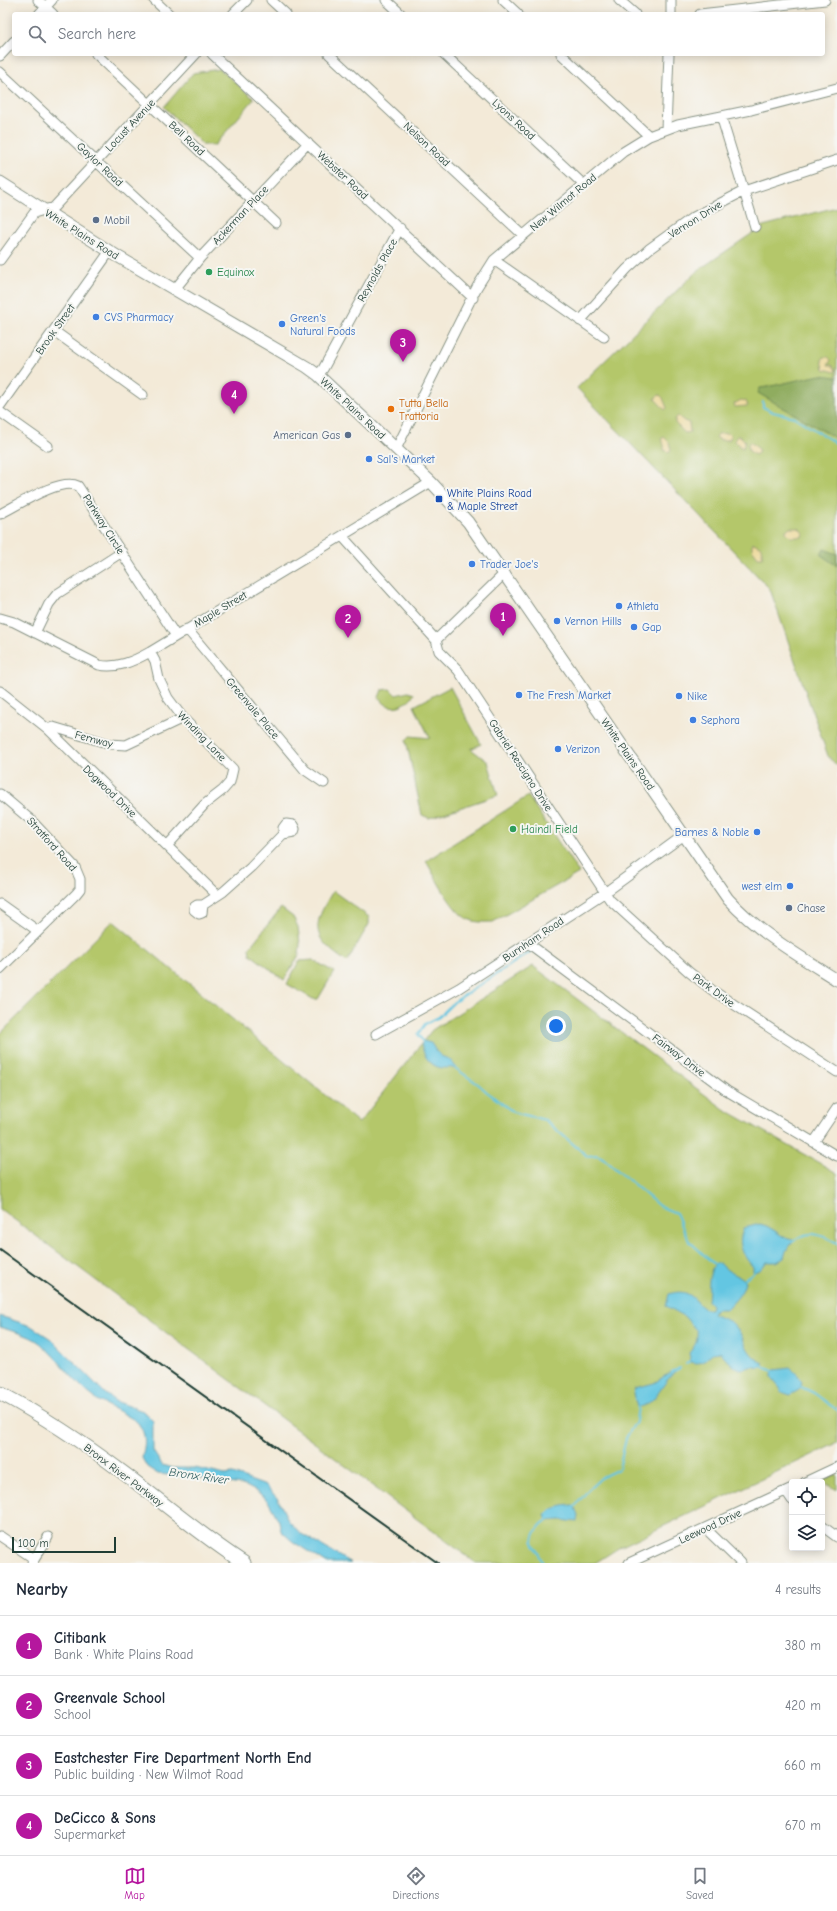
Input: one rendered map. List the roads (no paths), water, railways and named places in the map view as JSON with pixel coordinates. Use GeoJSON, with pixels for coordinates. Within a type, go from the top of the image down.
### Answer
{"type":"FeatureCollection","features":[{"type":"Feature","properties":{"kind":"highway","name":"Bronx River Parkway"},"geometry":{"type":"LineString","coordinates":[[0,1393],[42,1417],[105,1459],[196,1530],[244,1563]]}},
{"type":"Feature","properties":{"kind":"highway","name":"Bronx River Parkway"},"geometry":{"type":"LineString","coordinates":[[0,1401],[93,1460],[183,1530],[230,1563]]}},
{"type":"Feature","properties":{"kind":"main road","name":"White Plains Road"},"geometry":{"type":"LineString","coordinates":[[0,182],[110,251],[286,353],[318,374],[431,482],[463,516],[505,573],[710,875],[739,911],[763,930],[837,980]]}},
{"type":"Feature","properties":{"kind":"street"},"geometry":{"type":"LineString","coordinates":[[38,0],[49,3],[41,12]]}},
{"type":"Feature","properties":{"kind":"street"},"geometry":{"type":"LineString","coordinates":[[154,0],[167,12]]}},
{"type":"Feature","properties":{"kind":"street"},"geometry":{"type":"LineString","coordinates":[[235,12],[246,0]]}},
{"type":"Feature","properties":{"kind":"street"},"geometry":{"type":"LineString","coordinates":[[271,0],[284,12]]}},
{"type":"Feature","properties":{"kind":"street"},"geometry":{"type":"LineString","coordinates":[[386,0],[399,12]]}},
{"type":"Feature","properties":{"kind":"street"},"geometry":{"type":"LineString","coordinates":[[503,0],[516,12]]}},
{"type":"Feature","properties":{"kind":"street"},"geometry":{"type":"LineString","coordinates":[[619,0],[633,12]]}},
{"type":"Feature","properties":{"kind":"street"},"geometry":{"type":"LineString","coordinates":[[671,0],[671,12]]}},
{"type":"Feature","properties":{"kind":"street"},"geometry":{"type":"LineString","coordinates":[[718,12],[825,0]]}},
{"type":"Feature","properties":{"kind":"street"},"geometry":{"type":"LineString","coordinates":[[0,56],[12,43]]}},
{"type":"Feature","properties":{"kind":"street","name":"Bell Road"},"geometry":{"type":"LineString","coordinates":[[98,56],[254,200],[276,223]]}},
{"type":"Feature","properties":{"kind":"street","name":"Locust Avenue"},"geometry":{"type":"LineString","coordinates":[[0,260],[34,213],[46,211],[54,207],[194,56]]}},
{"type":"Feature","properties":{"kind":"street","name":"Webster Road"},"geometry":{"type":"LineString","coordinates":[[214,56],[400,228],[473,298]]}},
{"type":"Feature","properties":{"kind":"street","name":"Nelson Road"},"geometry":{"type":"LineString","coordinates":[[331,56],[523,235]]}},
{"type":"Feature","properties":{"kind":"street","name":"Lyons Road"},"geometry":{"type":"LineString","coordinates":[[446,56],[584,184]]}},
{"type":"Feature","properties":{"kind":"street"},"geometry":{"type":"LineString","coordinates":[[563,56],[649,136]]}},
{"type":"Feature","properties":{"kind":"street"},"geometry":{"type":"LineString","coordinates":[[666,129],[669,56]]}},
{"type":"Feature","properties":{"kind":"street","name":"Gaylor Road"},"geometry":{"type":"LineString","coordinates":[[0,72],[200,258]]}},
{"type":"Feature","properties":{"kind":"street","name":"New Wilmot Road"},"geometry":{"type":"LineString","coordinates":[[396,449],[494,260],[623,152],[649,136],[666,129],[837,88]]}},
{"type":"Feature","properties":{"kind":"street"},"geometry":{"type":"LineString","coordinates":[[721,116],[755,227]]}},
{"type":"Feature","properties":{"kind":"street","name":"Ackerman Place"},"geometry":{"type":"LineString","coordinates":[[175,289],[200,258],[308,143]]}},
{"type":"Feature","properties":{"kind":"street","name":"Vernon Drive"},"geometry":{"type":"LineString","coordinates":[[580,321],[627,269],[648,249],[692,218],[744,191],[837,160]]}},
{"type":"Feature","properties":{"kind":"street","name":"Reynolds Place"},"geometry":{"type":"LineString","coordinates":[[318,374],[326,363],[400,228]]}},
{"type":"Feature","properties":{"kind":"street","name":"Brook Street"},"geometry":{"type":"LineString","coordinates":[[0,406],[110,251]]}},
{"type":"Feature","properties":{"kind":"street"},"geometry":{"type":"LineString","coordinates":[[494,260],[604,337]]}},
{"type":"Feature","properties":{"kind":"street"},"geometry":{"type":"LineString","coordinates":[[54,331],[143,395]]}},
{"type":"Feature","properties":{"kind":"street"},"geometry":{"type":"LineString","coordinates":[[0,412],[48,446]]}},
{"type":"Feature","properties":{"kind":"street","name":"Maple Street"},"geometry":{"type":"LineString","coordinates":[[0,618],[35,633],[91,662],[107,666],[124,664],[150,652],[431,482]]}},
{"type":"Feature","properties":{"kind":"street","name":"Parkway Circle"},"geometry":{"type":"LineString","coordinates":[[0,514],[57,486],[63,484],[75,484],[82,489],[176,636]]}},
{"type":"Feature","properties":{"kind":"street","name":"Gabriel Rescigno Drive"},"geometry":{"type":"LineString","coordinates":[[342,536],[436,640],[439,651],[458,670],[605,892]]}},
{"type":"Feature","properties":{"kind":"street"},"geometry":{"type":"LineString","coordinates":[[35,633],[49,604],[57,594],[122,552]]}},
{"type":"Feature","properties":{"kind":"street"},"geometry":{"type":"LineString","coordinates":[[436,640],[505,573]]}},
{"type":"Feature","properties":{"kind":"street","name":"Greenvale Place"},"geometry":{"type":"LineString","coordinates":[[187,629],[305,770],[324,783]]}},
{"type":"Feature","properties":{"kind":"street","name":"Winding Lane"},"geometry":{"type":"LineString","coordinates":[[150,652],[164,690],[183,718],[231,765],[233,775],[224,790],[205,804],[167,846]]}},
{"type":"Feature","properties":{"kind":"street","name":"Dogwood Drive"},"geometry":{"type":"LineString","coordinates":[[0,692],[48,729],[217,895]]}},
{"type":"Feature","properties":{"kind":"street","name":"Fernway"},"geometry":{"type":"LineString","coordinates":[[48,729],[53,727],[110,744],[126,745],[183,718]]}},
{"type":"Feature","properties":{"kind":"street","name":"Stratford Road"},"geometry":{"type":"LineString","coordinates":[[0,794],[20,810],[48,837],[75,867],[80,879],[80,889],[76,894],[0,969]]}},
{"type":"Feature","properties":{"kind":"street"},"geometry":{"type":"LineString","coordinates":[[203,905],[251,867],[283,834]]}},
{"type":"Feature","properties":{"kind":"street","name":"Burnham Road"},"geometry":{"type":"LineString","coordinates":[[376,1034],[459,988],[605,892],[678,842],[684,835]]}},
{"type":"Feature","properties":{"kind":"street","name":"Park Drive"},"geometry":{"type":"LineString","coordinates":[[605,892],[615,905],[634,920],[689,972],[712,990],[837,1072]]}},
{"type":"Feature","properties":{"kind":"street"},"geometry":{"type":"LineString","coordinates":[[0,904],[38,931]]}},
{"type":"Feature","properties":{"kind":"street","name":"Fairway Drive"},"geometry":{"type":"LineString","coordinates":[[528,943],[727,1091],[837,1156]]}},
{"type":"Feature","properties":{"kind":"street"},"geometry":{"type":"LineString","coordinates":[[814,1142],[837,1108]]}},
{"type":"Feature","properties":{"kind":"street"},"geometry":{"type":"LineString","coordinates":[[811,1479],[837,1467]]}},
{"type":"Feature","properties":{"kind":"street","name":"Leewood Drive"},"geometry":{"type":"LineString","coordinates":[[631,1563],[789,1490]]}},
{"type":"Feature","properties":{"kind":"street"},"geometry":{"type":"LineString","coordinates":[[705,1528],[741,1563]]}},
{"type":"Feature","properties":{"kind":"street"},"geometry":{"type":"LineString","coordinates":[[825,1528],[837,1537]]}},
{"type":"Feature","properties":{"kind":"street"},"geometry":{"type":"LineString","coordinates":[[0,1536],[33,1558],[32,1563]]}},
{"type":"Feature","properties":{"kind":"street"},"geometry":{"type":"LineString","coordinates":[[32,1563],[48,1536]]}},
{"type":"Feature","properties":{"kind":"water"},"geometry":{"type":"Polygon","coordinates":[[[424,1041],[431,1043],[441,1056],[449,1059],[456,1067],[455,1069],[435,1066],[432,1064],[426,1057],[422,1048],[421,1044],[424,1041]]]}},
{"type":"Feature","properties":{"kind":"water"},"geometry":{"type":"Polygon","coordinates":[[[760,1224],[770,1228],[785,1238],[793,1240],[793,1242],[786,1251],[784,1258],[777,1262],[767,1262],[760,1270],[754,1272],[753,1267],[746,1258],[742,1249],[741,1239],[744,1228],[760,1224]]]}},
{"type":"Feature","properties":{"kind":"water"},"geometry":{"type":"Polygon","coordinates":[[[720,1263],[727,1270],[745,1281],[741,1292],[729,1307],[727,1309],[716,1309],[713,1314],[731,1322],[736,1327],[740,1332],[748,1350],[752,1355],[764,1363],[760,1368],[751,1367],[739,1369],[720,1352],[712,1353],[700,1363],[691,1362],[689,1353],[696,1343],[697,1331],[684,1316],[666,1306],[669,1294],[678,1292],[690,1295],[702,1307],[711,1310],[712,1305],[708,1301],[709,1278],[715,1264],[720,1263]]]}},
{"type":"Feature","properties":{"kind":"water","name":"Bronx River"},"geometry":{"type":"Polygon","coordinates":[[[0,1316],[31,1326],[51,1339],[107,1395],[115,1401],[143,1411],[153,1421],[153,1451],[162,1465],[172,1468],[195,1468],[225,1475],[233,1474],[266,1486],[278,1499],[288,1520],[300,1533],[351,1563],[326,1563],[292,1541],[281,1531],[279,1521],[268,1501],[259,1493],[246,1486],[201,1478],[158,1474],[147,1467],[142,1458],[144,1436],[138,1423],[100,1402],[88,1393],[40,1343],[25,1335],[0,1327],[0,1316]]]}},
{"type":"Feature","properties":{"kind":"water"},"geometry":{"type":"Polygon","coordinates":[[[790,1368],[798,1375],[802,1382],[799,1390],[790,1395],[782,1392],[774,1381],[772,1373],[774,1370],[790,1368]]]}},
{"type":"Feature","properties":{"kind":"water"},"geometry":{"type":"Polygon","coordinates":[[[674,1370],[675,1372],[670,1376],[649,1403],[644,1406],[637,1407],[633,1394],[635,1388],[654,1383],[674,1370]]]}},
{"type":"Feature","properties":{"kind":"water"},"geometry":{"type":"Polygon","coordinates":[[[574,1505],[578,1515],[577,1522],[561,1520],[547,1521],[545,1515],[554,1508],[574,1505]]]}},
{"type":"Feature","properties":{"kind":"waterway"},"geometry":{"type":"LineString","coordinates":[[763,402],[763,407],[773,412],[794,417],[837,444]]}},
{"type":"Feature","properties":{"kind":"waterway"},"geometry":{"type":"LineString","coordinates":[[423,1042],[418,1034],[425,1024],[439,1017],[454,1002],[530,952]]}},
{"type":"Feature","properties":{"kind":"waterway"},"geometry":{"type":"LineString","coordinates":[[455,1068],[513,1112],[545,1120],[587,1156],[597,1155],[603,1158],[659,1206],[676,1213],[689,1241],[715,1265]]}},
{"type":"Feature","properties":{"kind":"waterway"},"geometry":{"type":"LineString","coordinates":[[792,1242],[799,1237],[814,1234],[837,1243]]}},
{"type":"Feature","properties":{"kind":"waterway"},"geometry":{"type":"LineString","coordinates":[[744,1279],[754,1272]]}},
{"type":"Feature","properties":{"kind":"waterway"},"geometry":{"type":"LineString","coordinates":[[686,1364],[690,1361]]}},
{"type":"Feature","properties":{"kind":"waterway"},"geometry":{"type":"LineString","coordinates":[[762,1366],[775,1372]]}},
{"type":"Feature","properties":{"kind":"waterway"},"geometry":{"type":"LineString","coordinates":[[672,1372],[680,1368]]}},
{"type":"Feature","properties":{"kind":"waterway"},"geometry":{"type":"LineString","coordinates":[[799,1386],[814,1393],[837,1410]]}},
{"type":"Feature","properties":{"kind":"waterway"},"geometry":{"type":"LineString","coordinates":[[574,1508],[588,1490],[602,1477],[619,1469],[626,1438],[636,1421],[638,1407]]}},
{"type":"Feature","properties":{"kind":"waterway"},"geometry":{"type":"LineString","coordinates":[[543,1563],[533,1539],[540,1526],[549,1520]]}},
{"type":"Feature","properties":{"kind":"railway"},"geometry":{"type":"LineString","coordinates":[[0,1250],[438,1563]]}},
{"type":"Feature","properties":{"kind":"place","name":"Mobil"},"geometry":{"type":"Point","coordinates":[96,220]}},
{"type":"Feature","properties":{"kind":"place","name":"Equinox"},"geometry":{"type":"Point","coordinates":[209,272]}},
{"type":"Feature","properties":{"kind":"place","name":"CVS Pharmacy"},"geometry":{"type":"Point","coordinates":[96,317]}},
{"type":"Feature","properties":{"kind":"place","name":"Green's Natural Foods"},"geometry":{"type":"Point","coordinates":[282,324]}},
{"type":"Feature","properties":{"kind":"place","name":"Eastchester Fire Department North End"},"geometry":{"type":"Point","coordinates":[403,362]}},
{"type":"Feature","properties":{"kind":"place","name":"Tutta Bella Trattoria"},"geometry":{"type":"Point","coordinates":[391,409]}},
{"type":"Feature","properties":{"kind":"place","name":"DeCicco & Sons"},"geometry":{"type":"Point","coordinates":[234,414]}},
{"type":"Feature","properties":{"kind":"place","name":"American Gas"},"geometry":{"type":"Point","coordinates":[348,435]}},
{"type":"Feature","properties":{"kind":"place","name":"Sal's Market"},"geometry":{"type":"Point","coordinates":[369,459]}},
{"type":"Feature","properties":{"kind":"place","name":"White Plains Road & Maple Street"},"geometry":{"type":"Point","coordinates":[439,499]}},
{"type":"Feature","properties":{"kind":"place","name":"Trader Joe's"},"geometry":{"type":"Point","coordinates":[472,564]}},
{"type":"Feature","properties":{"kind":"place","name":"Athleta"},"geometry":{"type":"Point","coordinates":[619,606]}},
{"type":"Feature","properties":{"kind":"place","name":"Vernon Hills"},"geometry":{"type":"Point","coordinates":[557,621]}},
{"type":"Feature","properties":{"kind":"place","name":"Gap"},"geometry":{"type":"Point","coordinates":[634,627]}},
{"type":"Feature","properties":{"kind":"place","name":"Citibank"},"geometry":{"type":"Point","coordinates":[503,636]}},
{"type":"Feature","properties":{"kind":"place","name":"Greenvale School"},"geometry":{"type":"Point","coordinates":[348,638]}},
{"type":"Feature","properties":{"kind":"place","name":"The Fresh Market"},"geometry":{"type":"Point","coordinates":[519,695]}},
{"type":"Feature","properties":{"kind":"place","name":"Nike"},"geometry":{"type":"Point","coordinates":[679,696]}},
{"type":"Feature","properties":{"kind":"place","name":"Sephora"},"geometry":{"type":"Point","coordinates":[693,720]}},
{"type":"Feature","properties":{"kind":"place","name":"Verizon"},"geometry":{"type":"Point","coordinates":[558,749]}},
{"type":"Feature","properties":{"kind":"place","name":"Haindl Field"},"geometry":{"type":"Point","coordinates":[513,829]}},
{"type":"Feature","properties":{"kind":"place","name":"Barnes & Noble"},"geometry":{"type":"Point","coordinates":[757,832]}},
{"type":"Feature","properties":{"kind":"place","name":"west elm"},"geometry":{"type":"Point","coordinates":[790,886]}},
{"type":"Feature","properties":{"kind":"place","name":"Chase"},"geometry":{"type":"Point","coordinates":[789,908]}}]}
